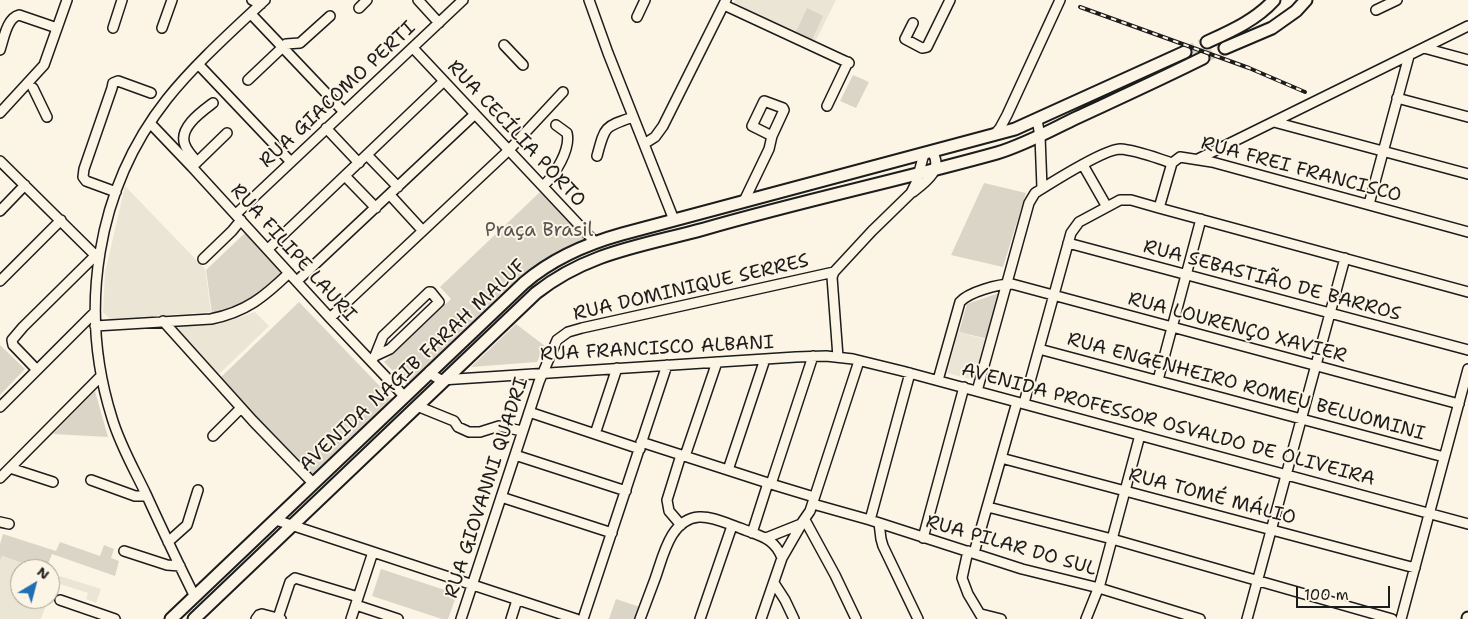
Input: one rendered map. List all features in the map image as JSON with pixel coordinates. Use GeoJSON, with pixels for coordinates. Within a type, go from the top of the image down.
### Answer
{"type":"FeatureCollection","features":[{"type":"Feature","properties":{"kind":"main road"},"geometry":{"type":"LineString","coordinates":[[1207,42],[1251,19],[1267,8],[1274,0]]}},
{"type":"Feature","properties":{"kind":"main road"},"geometry":{"type":"LineString","coordinates":[[1225,48],[1272,28],[1293,14],[1304,1]]}},
{"type":"Feature","properties":{"kind":"main road","name":"AVENIDA NAGIB FARAH MALUF"},"geometry":{"type":"LineString","coordinates":[[171,619],[526,281],[562,256],[595,242],[1015,129],[1185,52]]}},
{"type":"Feature","properties":{"kind":"main road","name":"AVENIDA NAGIB FARAH MALUF"},"geometry":{"type":"LineString","coordinates":[[192,619],[415,408],[451,377],[536,293],[562,274],[601,256],[999,152],[1040,136],[1203,58]]}},
{"type":"Feature","properties":{"kind":"main road"},"geometry":{"type":"LineString","coordinates":[[668,238],[677,231],[674,220]]}},
{"type":"Feature","properties":{"kind":"main road"},"geometry":{"type":"LineString","coordinates":[[401,399],[405,407],[415,408]]}},
{"type":"Feature","properties":{"kind":"main road"},"geometry":{"type":"LineString","coordinates":[[192,619],[195,607],[194,597]]}},
{"type":"Feature","properties":{"kind":"street"},"geometry":{"type":"LineString","coordinates":[[0,113],[32,85],[44,65],[67,0]]}},
{"type":"Feature","properties":{"kind":"street"},"geometry":{"type":"LineString","coordinates":[[113,28],[122,0]]}},
{"type":"Feature","properties":{"kind":"street"},"geometry":{"type":"LineString","coordinates":[[162,28],[172,0]]}},
{"type":"Feature","properties":{"kind":"street"},"geometry":{"type":"LineString","coordinates":[[252,0],[263,2]]}},
{"type":"Feature","properties":{"kind":"street"},"geometry":{"type":"LineString","coordinates":[[359,8],[367,0]]}},
{"type":"Feature","properties":{"kind":"street"},"geometry":{"type":"LineString","coordinates":[[418,0],[438,23]]}},
{"type":"Feature","properties":{"kind":"street","name":"RUA GIACOMO PERTI"},"geometry":{"type":"LineString","coordinates":[[202,259],[232,231],[239,217],[291,162],[463,0]]}},
{"type":"Feature","properties":{"kind":"street"},"geometry":{"type":"LineString","coordinates":[[589,0],[674,220]]}},
{"type":"Feature","properties":{"kind":"street"},"geometry":{"type":"LineString","coordinates":[[637,17],[645,0]]}},
{"type":"Feature","properties":{"kind":"street"},"geometry":{"type":"LineString","coordinates":[[913,23],[906,39],[922,48],[927,47],[950,0]]}},
{"type":"Feature","properties":{"kind":"street"},"geometry":{"type":"LineString","coordinates":[[993,136],[1007,116],[1060,0]]}},
{"type":"Feature","properties":{"kind":"street"},"geometry":{"type":"LineString","coordinates":[[1376,10],[1397,0]]}},
{"type":"Feature","properties":{"kind":"street"},"geometry":{"type":"LineString","coordinates":[[194,597],[112,420],[102,376],[95,326],[97,253],[116,192],[132,154],[150,123],[167,99],[198,64],[263,2]]}},
{"type":"Feature","properties":{"kind":"street"},"geometry":{"type":"LineString","coordinates":[[644,144],[655,137],[663,126],[725,2],[760,22],[849,62],[827,106]]}},
{"type":"Feature","properties":{"kind":"street"},"geometry":{"type":"LineString","coordinates":[[251,14],[344,112]]}},
{"type":"Feature","properties":{"kind":"street"},"geometry":{"type":"LineString","coordinates":[[0,50],[10,21],[16,16],[19,15],[57,28]]}},
{"type":"Feature","properties":{"kind":"street"},"geometry":{"type":"LineString","coordinates":[[248,80],[288,43],[300,43],[330,16]]}},
{"type":"Feature","properties":{"kind":"street"},"geometry":{"type":"LineString","coordinates":[[1198,159],[1468,26]]}},
{"type":"Feature","properties":{"kind":"street"},"geometry":{"type":"LineString","coordinates":[[504,45],[523,65]]}},
{"type":"Feature","properties":{"kind":"street","name":"RUA CECÍLIA PORTO"},"geometry":{"type":"LineString","coordinates":[[413,48],[595,242]]}},
{"type":"Feature","properties":{"kind":"street"},"geometry":{"type":"LineString","coordinates":[[1424,48],[1468,60]]}},
{"type":"Feature","properties":{"kind":"street"},"geometry":{"type":"LineString","coordinates":[[1369,204],[1408,56]]}},
{"type":"Feature","properties":{"kind":"street"},"geometry":{"type":"LineString","coordinates":[[198,64],[291,162]]}},
{"type":"Feature","properties":{"kind":"street"},"geometry":{"type":"LineString","coordinates":[[116,192],[86,181],[82,177],[112,88],[118,81],[151,93]]}},
{"type":"Feature","properties":{"kind":"street"},"geometry":{"type":"LineString","coordinates":[[268,249],[444,81]]}},
{"type":"Feature","properties":{"kind":"street"},"geometry":{"type":"LineString","coordinates":[[32,85],[47,117]]}},
{"type":"Feature","properties":{"kind":"street"},"geometry":{"type":"LineString","coordinates":[[330,318],[509,150],[563,92]]}},
{"type":"Feature","properties":{"kind":"street"},"geometry":{"type":"LineString","coordinates":[[1397,98],[1468,117]]}},
{"type":"Feature","properties":{"kind":"street"},"geometry":{"type":"LineString","coordinates":[[195,164],[185,147],[184,134],[197,116],[213,103]]}},
{"type":"Feature","properties":{"kind":"street"},"geometry":{"type":"LineString","coordinates":[[297,281],[475,114]]}},
{"type":"Feature","properties":{"kind":"street"},"geometry":{"type":"LineString","coordinates":[[1007,116],[1015,129]]}},
{"type":"Feature","properties":{"kind":"street"},"geometry":{"type":"LineString","coordinates":[[597,156],[603,133],[607,128],[610,125],[633,117]]}},
{"type":"Feature","properties":{"kind":"street"},"geometry":{"type":"LineString","coordinates":[[1037,120],[1040,136],[1042,188]]}},
{"type":"Feature","properties":{"kind":"street"},"geometry":{"type":"LineString","coordinates":[[1274,122],[1468,174]]}},
{"type":"Feature","properties":{"kind":"street"},"geometry":{"type":"LineString","coordinates":[[150,123],[195,164]]}},
{"type":"Feature","properties":{"kind":"street"},"geometry":{"type":"LineString","coordinates":[[544,186],[560,165],[568,140],[567,133],[556,125]]}},
{"type":"Feature","properties":{"kind":"street"},"geometry":{"type":"LineString","coordinates":[[326,128],[359,163]]}},
{"type":"Feature","properties":{"kind":"street"},"geometry":{"type":"LineString","coordinates":[[195,164],[228,133]]}},
{"type":"Feature","properties":{"kind":"street"},"geometry":{"type":"LineString","coordinates":[[744,201],[769,149],[772,136]]}},
{"type":"Feature","properties":{"kind":"street"},"geometry":{"type":"LineString","coordinates":[[977,391],[1029,203],[1035,193],[1108,152],[1121,149],[1172,163]]}},
{"type":"Feature","properties":{"kind":"street"},"geometry":{"type":"LineString","coordinates":[[838,357],[832,277],[834,272],[872,231],[911,193],[932,176],[937,160],[928,153],[911,193]]}},
{"type":"Feature","properties":{"kind":"street"},"geometry":{"type":"LineString","coordinates":[[367,155],[398,187]]}},
{"type":"Feature","properties":{"kind":"street","name":"RUA FREI FRANCISCO"},"geometry":{"type":"LineString","coordinates":[[1159,208],[1172,163],[1180,156],[1198,159],[1369,204],[1468,232]]}},
{"type":"Feature","properties":{"kind":"street"},"geometry":{"type":"LineString","coordinates":[[0,160],[60,220],[97,253]]}},
{"type":"Feature","properties":{"kind":"street","name":"RUA FILIPE LAURI"},"geometry":{"type":"LineString","coordinates":[[195,164],[239,217],[330,318],[373,358],[401,399]]}},
{"type":"Feature","properties":{"kind":"street"},"geometry":{"type":"LineString","coordinates":[[1083,165],[1107,207]]}},
{"type":"Feature","properties":{"kind":"street"},"geometry":{"type":"LineString","coordinates":[[345,176],[376,208]]}},
{"type":"Feature","properties":{"kind":"street"},"geometry":{"type":"LineString","coordinates":[[0,211],[25,185]]}},
{"type":"Feature","properties":{"kind":"street"},"geometry":{"type":"LineString","coordinates":[[390,195],[422,230]]}},
{"type":"Feature","properties":{"kind":"street"},"geometry":{"type":"LineString","coordinates":[[1001,619],[982,616],[968,594],[962,578],[988,507],[1001,458],[1039,349],[1068,244],[1074,227],[1080,222],[1124,199],[1468,292]]}},
{"type":"Feature","properties":{"kind":"street"},"geometry":{"type":"LineString","coordinates":[[1158,380],[1201,219]]}},
{"type":"Feature","properties":{"kind":"street"},"geometry":{"type":"LineString","coordinates":[[0,281],[60,220]]}},
{"type":"Feature","properties":{"kind":"street","name":"RUA SEBASTIÃO DE BARROS"},"geometry":{"type":"LineString","coordinates":[[1068,244],[1468,350]]}},
{"type":"Feature","properties":{"kind":"street"},"geometry":{"type":"LineString","coordinates":[[37,370],[13,345],[12,340],[97,253]]}},
{"type":"Feature","properties":{"kind":"street"},"geometry":{"type":"LineString","coordinates":[[1247,619],[1345,258]]}},
{"type":"Feature","properties":{"kind":"street","name":"RUA DOMINIQUE SERRES"},"geometry":{"type":"LineString","coordinates":[[557,340],[568,332],[582,328],[834,272]]}},
{"type":"Feature","properties":{"kind":"street"},"geometry":{"type":"LineString","coordinates":[[95,326],[211,319],[236,313],[257,302],[289,273]]}},
{"type":"Feature","properties":{"kind":"street"},"geometry":{"type":"LineString","coordinates":[[938,380],[960,302],[971,294],[1007,284]]}},
{"type":"Feature","properties":{"kind":"street","name":"RUA LOURENÇO XAVIER"},"geometry":{"type":"LineString","coordinates":[[1007,284],[1459,404]]}},
{"type":"Feature","properties":{"kind":"street"},"geometry":{"type":"LineString","coordinates":[[431,292],[439,302],[390,348],[373,358],[383,336],[431,292]]}},
{"type":"Feature","properties":{"kind":"street"},"geometry":{"type":"LineString","coordinates":[[0,407],[94,313]]}},
{"type":"Feature","properties":{"kind":"street"},"geometry":{"type":"LineString","coordinates":[[163,321],[313,484]]}},
{"type":"Feature","properties":{"kind":"street","name":"RUA GIOVANNI QUADRI"},"geometry":{"type":"LineString","coordinates":[[461,619],[522,431],[543,372],[557,340]]}},
{"type":"Feature","properties":{"kind":"street","name":"RUA ENGENHEIRO ROMEU BELUOMINI"},"geometry":{"type":"LineString","coordinates":[[1039,349],[1444,457]]}},
{"type":"Feature","properties":{"kind":"street"},"geometry":{"type":"LineString","coordinates":[[752,533],[812,356]]}},
{"type":"Feature","properties":{"kind":"street","name":"RUA FRANCISCO ALBANI"},"geometry":{"type":"LineString","coordinates":[[432,370],[438,379],[812,356],[838,357],[859,361]]}},
{"type":"Feature","properties":{"kind":"street"},"geometry":{"type":"LineString","coordinates":[[728,470],[765,359]]}},
{"type":"Feature","properties":{"kind":"street"},"geometry":{"type":"LineString","coordinates":[[761,619],[783,556],[803,522],[813,500],[859,361]]}},
{"type":"Feature","properties":{"kind":"street","name":"AVENIDA PROFESSOR OSVALDO DE OLIVEIRA"},"geometry":{"type":"LineString","coordinates":[[859,361],[1021,402],[1468,524]]}},
{"type":"Feature","properties":{"kind":"street"},"geometry":{"type":"LineString","coordinates":[[681,525],[669,510],[667,500],[717,362]]}},
{"type":"Feature","properties":{"kind":"street"},"geometry":{"type":"LineString","coordinates":[[583,619],[667,365]]}},
{"type":"Feature","properties":{"kind":"street"},"geometry":{"type":"LineString","coordinates":[[595,434],[617,368]]}},
{"type":"Feature","properties":{"kind":"street"},"geometry":{"type":"LineString","coordinates":[[1401,619],[1468,369]]}},
{"type":"Feature","properties":{"kind":"street"},"geometry":{"type":"LineString","coordinates":[[910,373],[874,522],[918,619]]}},
{"type":"Feature","properties":{"kind":"street"},"geometry":{"type":"LineString","coordinates":[[0,478],[102,376]]}},
{"type":"Feature","properties":{"kind":"street"},"geometry":{"type":"LineString","coordinates":[[922,538],[964,387]]}},
{"type":"Feature","properties":{"kind":"street"},"geometry":{"type":"LineString","coordinates":[[212,436],[242,408]]}},
{"type":"Feature","properties":{"kind":"street"},"geometry":{"type":"LineString","coordinates":[[415,408],[454,421],[458,427],[469,432],[480,432],[499,426],[522,431]]}},
{"type":"Feature","properties":{"kind":"street","name":"RUA PILAR DO SUL"},"geometry":{"type":"LineString","coordinates":[[529,412],[595,434],[683,456],[728,470],[874,522],[1022,569],[1098,588],[1200,619]]}},
{"type":"Feature","properties":{"kind":"street"},"geometry":{"type":"LineString","coordinates":[[1086,619],[1098,588],[1140,435]]}},
{"type":"Feature","properties":{"kind":"street"},"geometry":{"type":"LineString","coordinates":[[515,455],[626,491]]}},
{"type":"Feature","properties":{"kind":"street","name":"RUA TOMÉ MÁLIO"},"geometry":{"type":"LineString","coordinates":[[1001,458],[1415,568]]}},
{"type":"Feature","properties":{"kind":"street"},"geometry":{"type":"LineString","coordinates":[[10,468],[53,482]]}},
{"type":"Feature","properties":{"kind":"street"},"geometry":{"type":"LineString","coordinates":[[91,480],[135,496],[147,496]]}},
{"type":"Feature","properties":{"kind":"street"},"geometry":{"type":"LineString","coordinates":[[168,542],[187,525],[198,490]]}},
{"type":"Feature","properties":{"kind":"street"},"geometry":{"type":"LineString","coordinates":[[501,497],[612,534]]}},
{"type":"Feature","properties":{"kind":"street"},"geometry":{"type":"LineString","coordinates":[[988,507],[1112,539],[1392,619]]}},
{"type":"Feature","properties":{"kind":"street"},"geometry":{"type":"LineString","coordinates":[[640,619],[667,544],[681,525],[692,518],[701,517],[766,538],[776,545],[783,556]]}},
{"type":"Feature","properties":{"kind":"street"},"geometry":{"type":"LineString","coordinates":[[276,520],[576,619]]}},
{"type":"Feature","properties":{"kind":"street"},"geometry":{"type":"LineString","coordinates":[[766,538],[803,522]]}},
{"type":"Feature","properties":{"kind":"street"},"geometry":{"type":"LineString","coordinates":[[803,522],[835,575],[856,619]]}},
{"type":"Feature","properties":{"kind":"street"},"geometry":{"type":"LineString","coordinates":[[700,619],[732,526]]}},
{"type":"Feature","properties":{"kind":"street"},"geometry":{"type":"LineString","coordinates":[[124,551],[167,565],[180,566]]}},
{"type":"Feature","properties":{"kind":"street"},"geometry":{"type":"LineString","coordinates":[[351,619],[373,552]]}},
{"type":"Feature","properties":{"kind":"street"},"geometry":{"type":"LineString","coordinates":[[256,619],[259,614],[262,614],[279,619],[290,582],[293,578],[299,578],[398,619]]}},
{"type":"Feature","properties":{"kind":"street"},"geometry":{"type":"LineString","coordinates":[[774,583],[788,605],[794,619]]}},
{"type":"Feature","properties":{"kind":"street"},"geometry":{"type":"LineString","coordinates":[[60,600],[114,619]]}},
{"type":"Feature","properties":{"kind":"street"},"geometry":{"type":"LineString","coordinates":[[510,619],[517,600]]}},
{"type":"Feature","properties":{"kind":"street"},"geometry":{"type":"LineString","coordinates":[[766,604],[779,600],[788,605]]}},
{"type":"Feature","properties":{"kind":"shaded area"},"geometry":{"type":"Polygon","coordinates":[[[735,0],[836,0],[814,44],[733,5],[735,0]]]}},
{"type":"Feature","properties":{"kind":"shaded area"},"geometry":{"type":"Polygon","coordinates":[[[125,186],[205,269],[211,312],[110,319],[103,312],[105,273],[125,186]]]}},
{"type":"Feature","properties":{"kind":"shaded area"},"geometry":{"type":"Polygon","coordinates":[[[255,312],[269,326],[217,376],[174,327],[222,323],[255,312]]]}},
{"type":"Feature","properties":{"kind":"shaded area"},"geometry":{"type":"Polygon","coordinates":[[[958,332],[988,340],[977,381],[947,373],[958,332]]]}},
{"type":"Feature","properties":{"kind":"shaded area"},"geometry":{"type":"Polygon","coordinates":[[[1,556],[10,559],[10,609],[44,609],[41,619],[0,619],[1,556]]]}},
{"type":"Feature","properties":{"kind":"shaded area"},"geometry":{"type":"Polygon","coordinates":[[[60,576],[101,589],[96,603],[86,599],[88,593],[60,584],[60,576]]]}},
{"type":"Feature","properties":{"kind":"green space"},"geometry":{"type":"Polygon","coordinates":[[[807,8],[823,16],[812,40],[796,32],[807,8]]]}},
{"type":"Feature","properties":{"kind":"green space"},"geometry":{"type":"Polygon","coordinates":[[[853,75],[869,82],[856,108],[840,101],[853,75]]]}},
{"type":"Feature","properties":{"kind":"green space"},"geometry":{"type":"Polygon","coordinates":[[[984,183],[1026,193],[1003,267],[951,255],[984,183]]]}},
{"type":"Feature","properties":{"kind":"green space","name":"Praça Brasil"},"geometry":{"type":"Polygon","coordinates":[[[540,192],[588,238],[561,251],[536,267],[409,387],[384,362],[451,299],[440,287],[540,192]]]}},
{"type":"Feature","properties":{"kind":"green space"},"geometry":{"type":"Polygon","coordinates":[[[245,233],[283,272],[277,281],[262,295],[232,309],[212,313],[206,270],[245,233]]]}},
{"type":"Feature","properties":{"kind":"green space"},"geometry":{"type":"Polygon","coordinates":[[[999,293],[988,339],[959,332],[967,304],[999,293]]]}},
{"type":"Feature","properties":{"kind":"green space"},"geometry":{"type":"Polygon","coordinates":[[[299,302],[394,401],[313,478],[218,380],[299,302]]]}},
{"type":"Feature","properties":{"kind":"green space"},"geometry":{"type":"Polygon","coordinates":[[[516,324],[545,346],[537,362],[471,367],[516,324]]]}},
{"type":"Feature","properties":{"kind":"green space"},"geometry":{"type":"Polygon","coordinates":[[[0,345],[25,369],[0,395],[0,345]]]}},
{"type":"Feature","properties":{"kind":"green space"},"geometry":{"type":"Polygon","coordinates":[[[95,391],[108,437],[53,434],[95,391]]]}},
{"type":"Feature","properties":{"kind":"green space"},"geometry":{"type":"Polygon","coordinates":[[[3,534],[56,551],[60,542],[100,556],[104,545],[114,549],[111,558],[119,561],[115,576],[52,554],[50,559],[11,559],[2,556],[0,560],[0,544],[3,534]]]}},
{"type":"Feature","properties":{"kind":"green space"},"geometry":{"type":"Polygon","coordinates":[[[381,569],[457,594],[448,619],[442,619],[372,596],[381,569]]]}},
{"type":"Feature","properties":{"kind":"green space"},"geometry":{"type":"Polygon","coordinates":[[[616,599],[640,607],[636,619],[609,619],[616,599]]]}},
{"type":"Feature","properties":{"kind":"tunnel"},"geometry":{"type":"LineString","coordinates":[[1185,52],[1207,42]]}},
{"type":"Feature","properties":{"kind":"tunnel"},"geometry":{"type":"LineString","coordinates":[[1203,58],[1225,48]]}},
{"type":"Feature","properties":{"kind":"railway"},"geometry":{"type":"LineString","coordinates":[[1080,7],[1249,68],[1305,92]]}}]}
